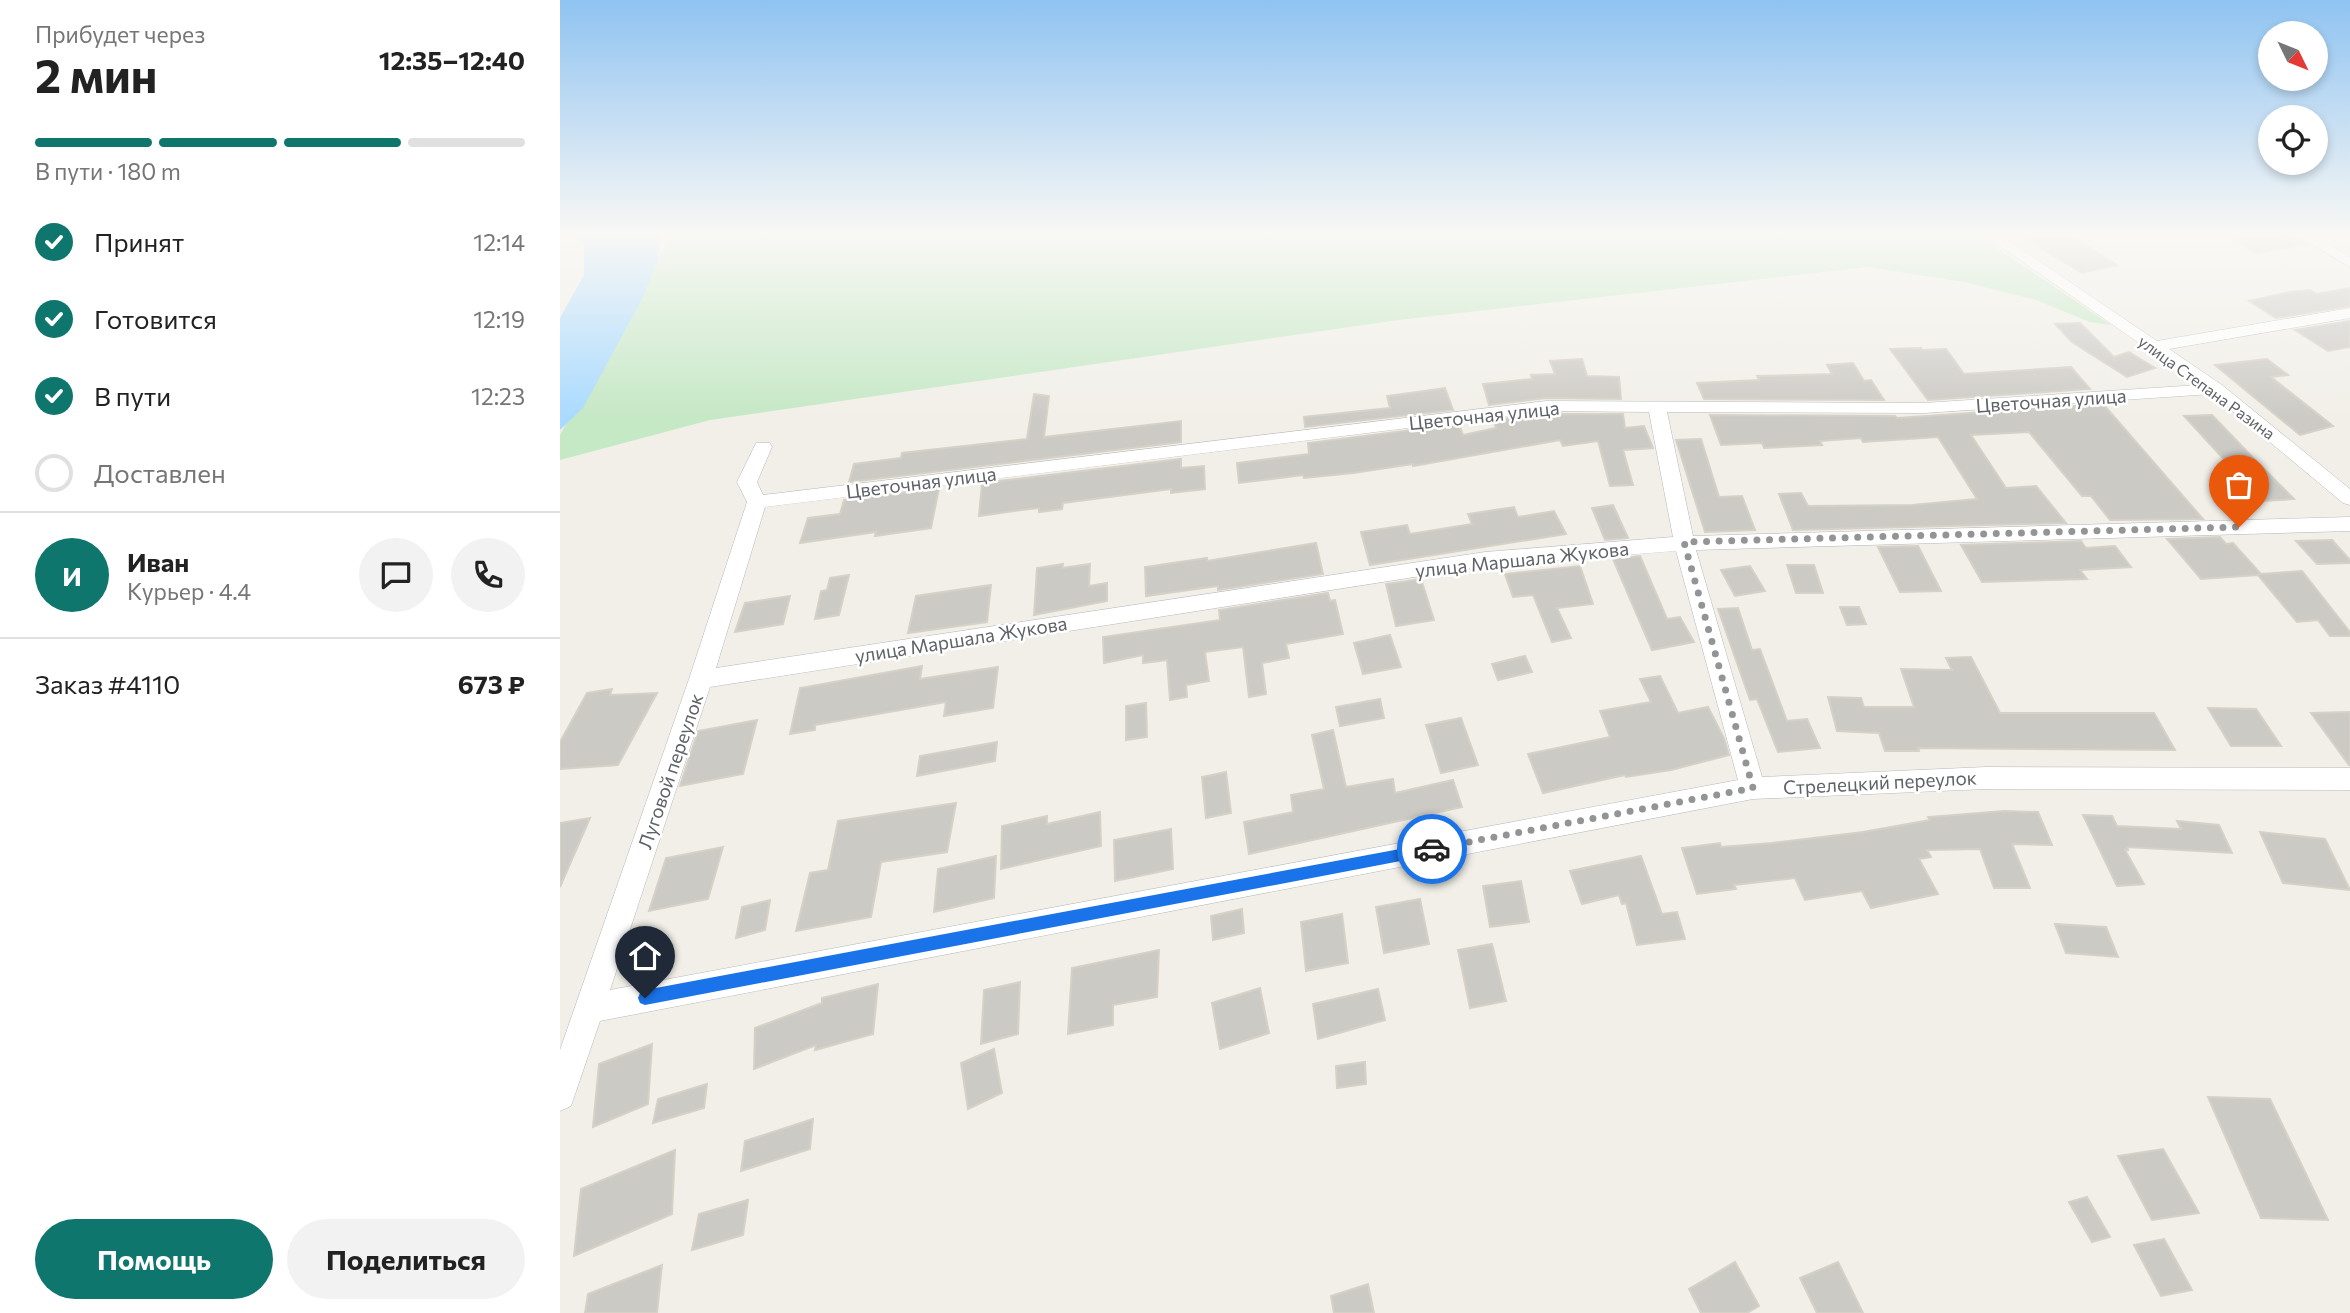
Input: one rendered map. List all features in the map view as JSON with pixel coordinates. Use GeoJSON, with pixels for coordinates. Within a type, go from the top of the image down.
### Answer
{"type":"FeatureCollection","features":[{"type":"Feature","properties":{"kind":"street","name":"улица Степана Разина"},"geometry":{"type":"LineString","coordinates":[[2078,295],[2216,389],[2350,499]]}},
{"type":"Feature","properties":{"kind":"street"},"geometry":{"type":"LineString","coordinates":[[2153,347],[2350,313]]}},
{"type":"Feature","properties":{"kind":"street","name":"Цветочная улица"},"geometry":{"type":"LineString","coordinates":[[757,502],[1546,406],[1924,408],[2216,389]]}},
{"type":"Feature","properties":{"kind":"street"},"geometry":{"type":"LineString","coordinates":[[1657,408],[1684,542],[1753,788]]}},
{"type":"Feature","properties":{"kind":"street","name":"Луговой переулок"},"geometry":{"type":"LineString","coordinates":[[560,1095],[701,679],[757,502],[747,482],[762,447]]}},
{"type":"Feature","properties":{"kind":"street","name":"улица Маршала Жукова"},"geometry":{"type":"LineString","coordinates":[[701,679],[1485,559],[1684,542],[2350,524]]}},
{"type":"Feature","properties":{"kind":"street","name":"Стрелецкий переулок"},"geometry":{"type":"LineString","coordinates":[[591,1008],[1753,788],[1986,778],[2350,779]]}},
{"type":"Feature","properties":{"kind":"green space"},"geometry":{"type":"Polygon","coordinates":[[[638,295],[1617,295],[1398,320],[710,420],[560,460],[560,435],[638,295]]]}},
{"type":"Feature","properties":{"kind":"green space"},"geometry":{"type":"Polygon","coordinates":[[[2017,295],[2067,295],[2111,325],[2090,322],[2017,295]]]}},
{"type":"Feature","properties":{"kind":"water"},"geometry":{"type":"Polygon","coordinates":[[[573,295],[644,295],[583,408],[560,430],[560,318],[573,295]]]}},
{"type":"Feature","properties":{"kind":"building"},"geometry":{"type":"Polygon","coordinates":[[[2275,295],[2350,295],[2350,306],[2276,318],[2249,301],[2275,295]]]}},
{"type":"Feature","properties":{"kind":"building"},"geometry":{"type":"Polygon","coordinates":[[[2350,321],[2350,347],[2328,351],[2295,330],[2350,321]]]}},
{"type":"Feature","properties":{"kind":"building"},"geometry":{"type":"Polygon","coordinates":[[[2080,323],[2114,357],[2129,352],[2155,368],[2127,377],[2072,342],[2055,324],[2080,323]]]}},
{"type":"Feature","properties":{"kind":"building"},"geometry":{"type":"Polygon","coordinates":[[[1890,349],[1946,349],[1964,374],[2071,367],[2090,389],[1928,400],[1890,349]]]}},
{"type":"Feature","properties":{"kind":"building"},"geometry":{"type":"Polygon","coordinates":[[[1582,359],[1587,376],[1619,377],[1621,399],[1546,398],[1489,405],[1483,384],[1532,379],[1531,375],[1555,374],[1550,361],[1582,359]]]}},
{"type":"Feature","properties":{"kind":"building"},"geometry":{"type":"Polygon","coordinates":[[[2267,359],[2288,375],[2271,377],[2333,426],[2300,435],[2215,365],[2267,359]]]}},
{"type":"Feature","properties":{"kind":"building"},"geometry":{"type":"Polygon","coordinates":[[[1853,363],[1864,381],[1871,380],[1884,400],[1704,399],[1697,383],[1759,380],[1757,376],[1832,374],[1827,365],[1853,363]]]}},
{"type":"Feature","properties":{"kind":"building"},"geometry":{"type":"Polygon","coordinates":[[[1445,388],[1453,410],[1305,427],[1304,417],[1390,408],[1387,396],[1445,388]]]}},
{"type":"Feature","properties":{"kind":"building"},"geometry":{"type":"Polygon","coordinates":[[[1034,394],[1049,396],[1044,437],[1181,421],[1181,442],[849,482],[854,464],[901,458],[902,453],[1027,439],[1034,394]]]}},
{"type":"Feature","properties":{"kind":"building"},"geometry":{"type":"Polygon","coordinates":[[[2103,404],[2203,519],[2110,520],[2091,496],[2082,496],[2029,432],[1971,435],[2006,488],[2036,486],[2066,523],[1793,530],[1779,494],[1801,493],[1808,506],[1912,505],[1977,499],[1938,437],[1863,442],[1861,438],[1820,441],[1822,445],[1764,448],[1762,443],[1721,445],[1710,415],[1897,418],[2103,404]]]}},
{"type":"Feature","properties":{"kind":"building"},"geometry":{"type":"Polygon","coordinates":[[[1546,414],[1623,414],[1625,428],[1644,426],[1653,448],[1623,450],[1633,485],[1610,486],[1598,441],[1563,446],[1560,440],[1413,466],[1239,483],[1237,463],[1309,454],[1308,443],[1459,424],[1463,435],[1496,428],[1494,420],[1546,414]]]}},
{"type":"Feature","properties":{"kind":"building"},"geometry":{"type":"Polygon","coordinates":[[[2212,415],[2294,499],[2262,501],[2184,416],[2212,415]]]}},
{"type":"Feature","properties":{"kind":"building"},"geometry":{"type":"Polygon","coordinates":[[[1701,439],[1719,497],[1742,496],[1755,530],[1705,532],[1676,440],[1701,439]]]}},
{"type":"Feature","properties":{"kind":"building"},"geometry":{"type":"Polygon","coordinates":[[[1181,459],[1181,468],[1204,466],[1205,489],[1171,493],[1171,489],[1063,503],[1062,509],[1039,512],[1039,508],[979,516],[982,483],[1181,459]]]}},
{"type":"Feature","properties":{"kind":"building"},"geometry":{"type":"Polygon","coordinates":[[[939,488],[931,528],[875,536],[876,532],[800,543],[808,518],[840,514],[844,500],[939,488]]]}},
{"type":"Feature","properties":{"kind":"building"},"geometry":{"type":"Polygon","coordinates":[[[1613,505],[1628,538],[1605,540],[1592,508],[1613,505]]]}},
{"type":"Feature","properties":{"kind":"building"},"geometry":{"type":"Polygon","coordinates":[[[1514,507],[1518,517],[1554,511],[1566,534],[1370,565],[1361,532],[1407,525],[1410,534],[1472,524],[1468,514],[1514,507]]]}},
{"type":"Feature","properties":{"kind":"building"},"geometry":{"type":"Polygon","coordinates":[[[2220,537],[2226,544],[2233,543],[2261,574],[2302,571],[2350,632],[2350,636],[2330,636],[2318,620],[2297,622],[2258,575],[2201,579],[2167,539],[2220,537]]]}},
{"type":"Feature","properties":{"kind":"building"},"geometry":{"type":"Polygon","coordinates":[[[2332,540],[2350,563],[2317,564],[2296,541],[2332,540]]]}},
{"type":"Feature","properties":{"kind":"building"},"geometry":{"type":"Polygon","coordinates":[[[2081,541],[2086,548],[2115,546],[2131,567],[2080,570],[2087,579],[1982,582],[1961,545],[2081,541]]]}},
{"type":"Feature","properties":{"kind":"building"},"geometry":{"type":"Polygon","coordinates":[[[1316,543],[1323,574],[1218,590],[1218,586],[1146,596],[1145,567],[1207,558],[1207,561],[1316,543]]]}},
{"type":"Feature","properties":{"kind":"building"},"geometry":{"type":"Polygon","coordinates":[[[1918,546],[1941,591],[1900,592],[1878,547],[1918,546]]]}},
{"type":"Feature","properties":{"kind":"building"},"geometry":{"type":"Polygon","coordinates":[[[1640,556],[1667,619],[1680,617],[1694,642],[1652,650],[1613,559],[1640,556]]]}},
{"type":"Feature","properties":{"kind":"building"},"geometry":{"type":"Polygon","coordinates":[[[1063,564],[1062,568],[1090,564],[1089,586],[1107,583],[1107,601],[1034,615],[1037,568],[1063,564]]]}},
{"type":"Feature","properties":{"kind":"building"},"geometry":{"type":"Polygon","coordinates":[[[1787,565],[1814,565],[1823,593],[1796,593],[1787,565]]]}},
{"type":"Feature","properties":{"kind":"building"},"geometry":{"type":"Polygon","coordinates":[[[1580,566],[1593,604],[1557,608],[1571,638],[1552,642],[1533,595],[1513,597],[1505,574],[1580,566]]]}},
{"type":"Feature","properties":{"kind":"building"},"geometry":{"type":"Polygon","coordinates":[[[1750,566],[1765,591],[1735,596],[1721,570],[1750,566]]]}},
{"type":"Feature","properties":{"kind":"building"},"geometry":{"type":"Polygon","coordinates":[[[849,575],[839,615],[815,619],[821,591],[827,590],[830,578],[849,575]]]}},
{"type":"Feature","properties":{"kind":"building"},"geometry":{"type":"Polygon","coordinates":[[[1421,579],[1434,620],[1396,626],[1386,584],[1421,579]]]}},
{"type":"Feature","properties":{"kind":"building"},"geometry":{"type":"Polygon","coordinates":[[[991,585],[987,622],[908,633],[916,596],[991,585]]]}},
{"type":"Feature","properties":{"kind":"building"},"geometry":{"type":"Polygon","coordinates":[[[1328,593],[1330,601],[1335,600],[1343,634],[1286,644],[1289,658],[1262,663],[1266,694],[1249,697],[1243,647],[1205,652],[1209,681],[1186,685],[1187,697],[1170,700],[1167,660],[1143,663],[1143,655],[1104,663],[1103,637],[1220,620],[1219,610],[1328,593]]]}},
{"type":"Feature","properties":{"kind":"building"},"geometry":{"type":"Polygon","coordinates":[[[790,596],[783,624],[735,632],[745,603],[790,596]]]}},
{"type":"Feature","properties":{"kind":"building"},"geometry":{"type":"Polygon","coordinates":[[[1840,607],[1859,607],[1866,624],[1847,625],[1840,607]]]}},
{"type":"Feature","properties":{"kind":"building"},"geometry":{"type":"Polygon","coordinates":[[[1738,608],[1752,650],[1760,649],[1787,721],[1807,719],[1820,748],[1778,752],[1757,699],[1750,700],[1718,609],[1738,608]]]}},
{"type":"Feature","properties":{"kind":"building"},"geometry":{"type":"Polygon","coordinates":[[[1390,635],[1401,667],[1363,674],[1354,643],[1390,635]]]}},
{"type":"Feature","properties":{"kind":"building"},"geometry":{"type":"Polygon","coordinates":[[[1525,656],[1532,672],[1498,680],[1492,664],[1525,656]]]}},
{"type":"Feature","properties":{"kind":"building"},"geometry":{"type":"Polygon","coordinates":[[[1971,657],[2000,713],[2154,713],[2175,750],[1918,748],[1919,751],[1885,751],[1879,733],[1837,731],[1828,697],[1861,698],[1864,707],[1914,707],[1901,669],[1952,670],[1946,658],[1971,657]]]}},
{"type":"Feature","properties":{"kind":"building"},"geometry":{"type":"Polygon","coordinates":[[[922,666],[920,679],[998,667],[993,708],[944,716],[946,702],[815,725],[815,730],[790,734],[800,688],[922,666]]]}},
{"type":"Feature","properties":{"kind":"building"},"geometry":{"type":"Polygon","coordinates":[[[1660,676],[1678,713],[1708,707],[1724,738],[1729,755],[1671,770],[1625,775],[1543,793],[1528,754],[1610,737],[1600,711],[1651,702],[1640,679],[1660,676]]]}},
{"type":"Feature","properties":{"kind":"building"},"geometry":{"type":"Polygon","coordinates":[[[612,689],[610,695],[657,693],[618,765],[560,769],[560,742],[587,693],[612,689]]]}},
{"type":"Feature","properties":{"kind":"building"},"geometry":{"type":"Polygon","coordinates":[[[1380,699],[1384,718],[1340,726],[1336,707],[1380,699]]]}},
{"type":"Feature","properties":{"kind":"building"},"geometry":{"type":"Polygon","coordinates":[[[1146,703],[1147,737],[1126,740],[1126,706],[1146,703]]]}},
{"type":"Feature","properties":{"kind":"building"},"geometry":{"type":"Polygon","coordinates":[[[2208,708],[2256,709],[2281,746],[2231,746],[2208,708]]]}},
{"type":"Feature","properties":{"kind":"building"},"geometry":{"type":"Polygon","coordinates":[[[2350,712],[2350,765],[2349,765],[2311,713],[2350,712]]]}},
{"type":"Feature","properties":{"kind":"building"},"geometry":{"type":"Polygon","coordinates":[[[1461,718],[1478,765],[1441,773],[1426,725],[1461,718]]]}},
{"type":"Feature","properties":{"kind":"building"},"geometry":{"type":"Polygon","coordinates":[[[757,720],[743,774],[680,786],[698,731],[757,720]]]}},
{"type":"Feature","properties":{"kind":"building"},"geometry":{"type":"Polygon","coordinates":[[[1333,730],[1346,787],[1393,779],[1395,793],[1453,780],[1462,807],[1249,854],[1244,822],[1293,812],[1291,795],[1324,789],[1312,735],[1333,730]]]}},
{"type":"Feature","properties":{"kind":"building"},"geometry":{"type":"Polygon","coordinates":[[[997,742],[995,761],[917,776],[920,756],[997,742]]]}},
{"type":"Feature","properties":{"kind":"building"},"geometry":{"type":"Polygon","coordinates":[[[1226,772],[1231,813],[1206,818],[1202,777],[1226,772]]]}},
{"type":"Feature","properties":{"kind":"building"},"geometry":{"type":"Polygon","coordinates":[[[956,803],[947,852],[881,862],[871,917],[796,931],[810,873],[828,870],[838,821],[956,803]]]}},
{"type":"Feature","properties":{"kind":"building"},"geometry":{"type":"Polygon","coordinates":[[[2004,811],[2038,812],[2052,845],[2012,844],[2030,888],[1994,888],[1980,849],[1927,850],[1931,857],[1919,859],[1938,894],[1871,908],[1862,891],[1805,900],[1795,878],[1734,885],[1736,889],[1697,894],[1682,848],[1720,843],[1721,847],[1772,843],[1863,832],[1930,820],[1928,817],[2004,811]]]}},
{"type":"Feature","properties":{"kind":"building"},"geometry":{"type":"Polygon","coordinates":[[[1100,812],[1101,846],[1001,869],[1002,826],[1047,816],[1047,824],[1100,812]]]}},
{"type":"Feature","properties":{"kind":"building"},"geometry":{"type":"Polygon","coordinates":[[[2083,815],[2112,816],[2117,826],[2181,829],[2177,821],[2219,825],[2232,853],[2127,847],[2128,850],[2125,850],[2144,884],[2117,886],[2083,815]]]}},
{"type":"Feature","properties":{"kind":"building"},"geometry":{"type":"Polygon","coordinates":[[[590,818],[560,887],[560,823],[590,818]]]}},
{"type":"Feature","properties":{"kind":"building"},"geometry":{"type":"Polygon","coordinates":[[[1171,829],[1173,869],[1115,881],[1114,840],[1171,829]]]}},
{"type":"Feature","properties":{"kind":"building"},"geometry":{"type":"Polygon","coordinates":[[[2260,832],[2325,839],[2350,890],[2283,883],[2260,832]]]}},
{"type":"Feature","properties":{"kind":"building"},"geometry":{"type":"Polygon","coordinates":[[[723,847],[708,899],[649,911],[666,858],[723,847]]]}},
{"type":"Feature","properties":{"kind":"building"},"geometry":{"type":"Polygon","coordinates":[[[996,856],[994,898],[934,912],[938,869],[996,856]]]}},
{"type":"Feature","properties":{"kind":"building"},"geometry":{"type":"Polygon","coordinates":[[[1641,856],[1662,914],[1677,912],[1685,939],[1637,945],[1626,903],[1622,904],[1619,895],[1582,904],[1570,871],[1641,856]]]}},
{"type":"Feature","properties":{"kind":"building"},"geometry":{"type":"Polygon","coordinates":[[[1521,881],[1529,922],[1490,927],[1483,886],[1521,881]]]}},
{"type":"Feature","properties":{"kind":"building"},"geometry":{"type":"Polygon","coordinates":[[[1420,899],[1429,944],[1384,953],[1376,907],[1420,899]]]}},
{"type":"Feature","properties":{"kind":"building"},"geometry":{"type":"Polygon","coordinates":[[[770,900],[765,930],[736,938],[742,907],[770,900]]]}},
{"type":"Feature","properties":{"kind":"building"},"geometry":{"type":"Polygon","coordinates":[[[1242,909],[1244,933],[1213,940],[1211,916],[1242,909]]]}},
{"type":"Feature","properties":{"kind":"building"},"geometry":{"type":"Polygon","coordinates":[[[1342,914],[1348,963],[1306,971],[1301,922],[1342,914]]]}},
{"type":"Feature","properties":{"kind":"building"},"geometry":{"type":"Polygon","coordinates":[[[2055,924],[2106,927],[2118,957],[2066,953],[2055,924]]]}},
{"type":"Feature","properties":{"kind":"building"},"geometry":{"type":"Polygon","coordinates":[[[1492,944],[1506,1001],[1470,1008],[1458,950],[1492,944]]]}},
{"type":"Feature","properties":{"kind":"building"},"geometry":{"type":"Polygon","coordinates":[[[1159,950],[1157,997],[1113,1005],[1113,1025],[1068,1034],[1072,968],[1159,950]]]}},
{"type":"Feature","properties":{"kind":"building"},"geometry":{"type":"Polygon","coordinates":[[[1020,982],[1018,1034],[981,1044],[984,990],[1020,982]]]}},
{"type":"Feature","properties":{"kind":"building"},"geometry":{"type":"Polygon","coordinates":[[[878,984],[873,1034],[815,1050],[816,1045],[754,1069],[755,1028],[822,1003],[822,998],[878,984]]]}},
{"type":"Feature","properties":{"kind":"building"},"geometry":{"type":"Polygon","coordinates":[[[1260,988],[1269,1033],[1220,1049],[1212,1003],[1260,988]]]}},
{"type":"Feature","properties":{"kind":"building"},"geometry":{"type":"Polygon","coordinates":[[[1378,989],[1385,1020],[1318,1039],[1313,1004],[1378,989]]]}},
{"type":"Feature","properties":{"kind":"building"},"geometry":{"type":"Polygon","coordinates":[[[652,1044],[648,1104],[593,1127],[599,1064],[652,1044]]]}},
{"type":"Feature","properties":{"kind":"building"},"geometry":{"type":"Polygon","coordinates":[[[994,1049],[1002,1093],[968,1109],[961,1063],[994,1049]]]}},
{"type":"Feature","properties":{"kind":"building"},"geometry":{"type":"Polygon","coordinates":[[[1365,1062],[1366,1084],[1337,1088],[1336,1066],[1365,1062]]]}},
{"type":"Feature","properties":{"kind":"building"},"geometry":{"type":"Polygon","coordinates":[[[707,1084],[704,1108],[653,1123],[658,1099],[707,1084]]]}},
{"type":"Feature","properties":{"kind":"building"},"geometry":{"type":"Polygon","coordinates":[[[2208,1097],[2270,1099],[2328,1220],[2261,1218],[2208,1097]]]}},
{"type":"Feature","properties":{"kind":"building"},"geometry":{"type":"Polygon","coordinates":[[[813,1119],[810,1149],[741,1171],[745,1141],[813,1119]]]}},
{"type":"Feature","properties":{"kind":"building"},"geometry":{"type":"Polygon","coordinates":[[[2163,1149],[2199,1213],[2152,1220],[2118,1156],[2163,1149]]]}},
{"type":"Feature","properties":{"kind":"building"},"geometry":{"type":"Polygon","coordinates":[[[675,1150],[672,1214],[574,1256],[581,1189],[675,1150]]]}},
{"type":"Feature","properties":{"kind":"building"},"geometry":{"type":"Polygon","coordinates":[[[2087,1197],[2110,1237],[2092,1242],[2069,1202],[2087,1197]]]}},
{"type":"Feature","properties":{"kind":"building"},"geometry":{"type":"Polygon","coordinates":[[[748,1200],[743,1235],[692,1250],[699,1214],[748,1200]]]}},
{"type":"Feature","properties":{"kind":"building"},"geometry":{"type":"Polygon","coordinates":[[[2164,1239],[2192,1290],[2161,1296],[2134,1245],[2164,1239]]]}},
{"type":"Feature","properties":{"kind":"building"},"geometry":{"type":"Polygon","coordinates":[[[1735,1262],[1759,1306],[1747,1313],[1701,1313],[1689,1289],[1735,1262]]]}},
{"type":"Feature","properties":{"kind":"building"},"geometry":{"type":"Polygon","coordinates":[[[1838,1262],[1863,1313],[1817,1313],[1800,1278],[1838,1262]]]}},
{"type":"Feature","properties":{"kind":"building"},"geometry":{"type":"Polygon","coordinates":[[[662,1265],[657,1313],[585,1313],[588,1294],[662,1265]]]}},
{"type":"Feature","properties":{"kind":"building"},"geometry":{"type":"Polygon","coordinates":[[[1368,1284],[1374,1313],[1334,1313],[1331,1296],[1368,1284]]]}},
{"type":"Feature","properties":{"kind":"way so far"},"geometry":{"type":"LineString","coordinates":[[1432,849],[1753,788],[1684,542],[2239,527]]}},
{"type":"Feature","properties":{"kind":"route"},"geometry":{"type":"LineString","coordinates":[[645,998],[1432,849]]}}]}
